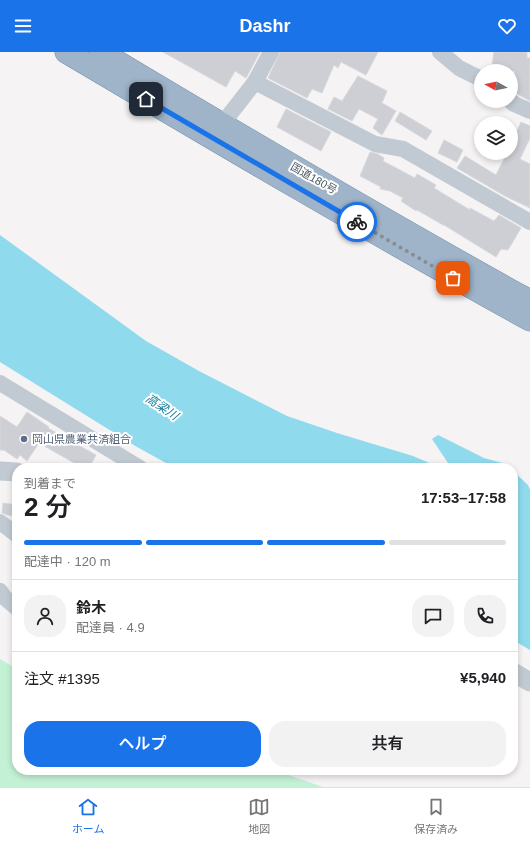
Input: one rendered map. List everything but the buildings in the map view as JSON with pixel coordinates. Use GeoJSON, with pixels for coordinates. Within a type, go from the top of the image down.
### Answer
{"type":"FeatureCollection","features":[{"type":"Feature","properties":{"kind":"highway","name":"国道180号"},"geometry":{"type":"LineString","coordinates":[[66,52],[216,131],[530,301]]}},
{"type":"Feature","properties":{"kind":"highway","name":"国道180号"},"geometry":{"type":"LineString","coordinates":[[101,52],[216,131],[427,263],[530,320]]}},
{"type":"Feature","properties":{"kind":"street"},"geometry":{"type":"LineString","coordinates":[[216,131],[255,82],[271,52]]}},
{"type":"Feature","properties":{"kind":"street"},"geometry":{"type":"LineString","coordinates":[[440,52],[459,68],[474,76]]}},
{"type":"Feature","properties":{"kind":"street"},"geometry":{"type":"LineString","coordinates":[[255,82],[375,144],[403,149],[530,222]]}},
{"type":"Feature","properties":{"kind":"street"},"geometry":{"type":"LineString","coordinates":[[518,106],[530,111]]}},
{"type":"Feature","properties":{"kind":"street"},"geometry":{"type":"LineString","coordinates":[[0,383],[132,463]]}},
{"type":"Feature","properties":{"kind":"street"},"geometry":{"type":"LineString","coordinates":[[0,471],[12,472]]}},
{"type":"Feature","properties":{"kind":"street"},"geometry":{"type":"LineString","coordinates":[[0,522],[12,531]]}},
{"type":"Feature","properties":{"kind":"street"},"geometry":{"type":"LineString","coordinates":[[0,591],[12,604]]}},
{"type":"Feature","properties":{"kind":"street"},"geometry":{"type":"LineString","coordinates":[[518,675],[530,682]]}},
{"type":"Feature","properties":{"kind":"green space"},"geometry":{"type":"Polygon","coordinates":[[[0,659],[12,666],[12,775],[288,775],[323,787],[0,787],[0,659]]]}},
{"type":"Feature","properties":{"kind":"water","name":"高梁川"},"geometry":{"type":"Polygon","coordinates":[[[0,235],[146,341],[199,371],[287,416],[413,456],[429,463],[166,463],[137,447],[0,362],[0,235]]]}},
{"type":"Feature","properties":{"kind":"water"},"geometry":{"type":"Polygon","coordinates":[[[438,435],[484,458],[502,463],[448,463],[432,439],[438,435]]]}},
{"type":"Feature","properties":{"kind":"water"},"geometry":{"type":"Polygon","coordinates":[[[518,476],[528,485],[530,490],[530,650],[518,643],[518,476]]]}},
{"type":"Feature","properties":{"kind":"way so far"},"geometry":{"type":"LineString","coordinates":[[357,222],[453,278]]}},
{"type":"Feature","properties":{"kind":"place","name":"岡山県農業共済組合"},"geometry":{"type":"Point","coordinates":[24,439]}},
{"type":"Feature","properties":{"kind":"route"},"geometry":{"type":"LineString","coordinates":[[146,99],[357,222]]}}]}
